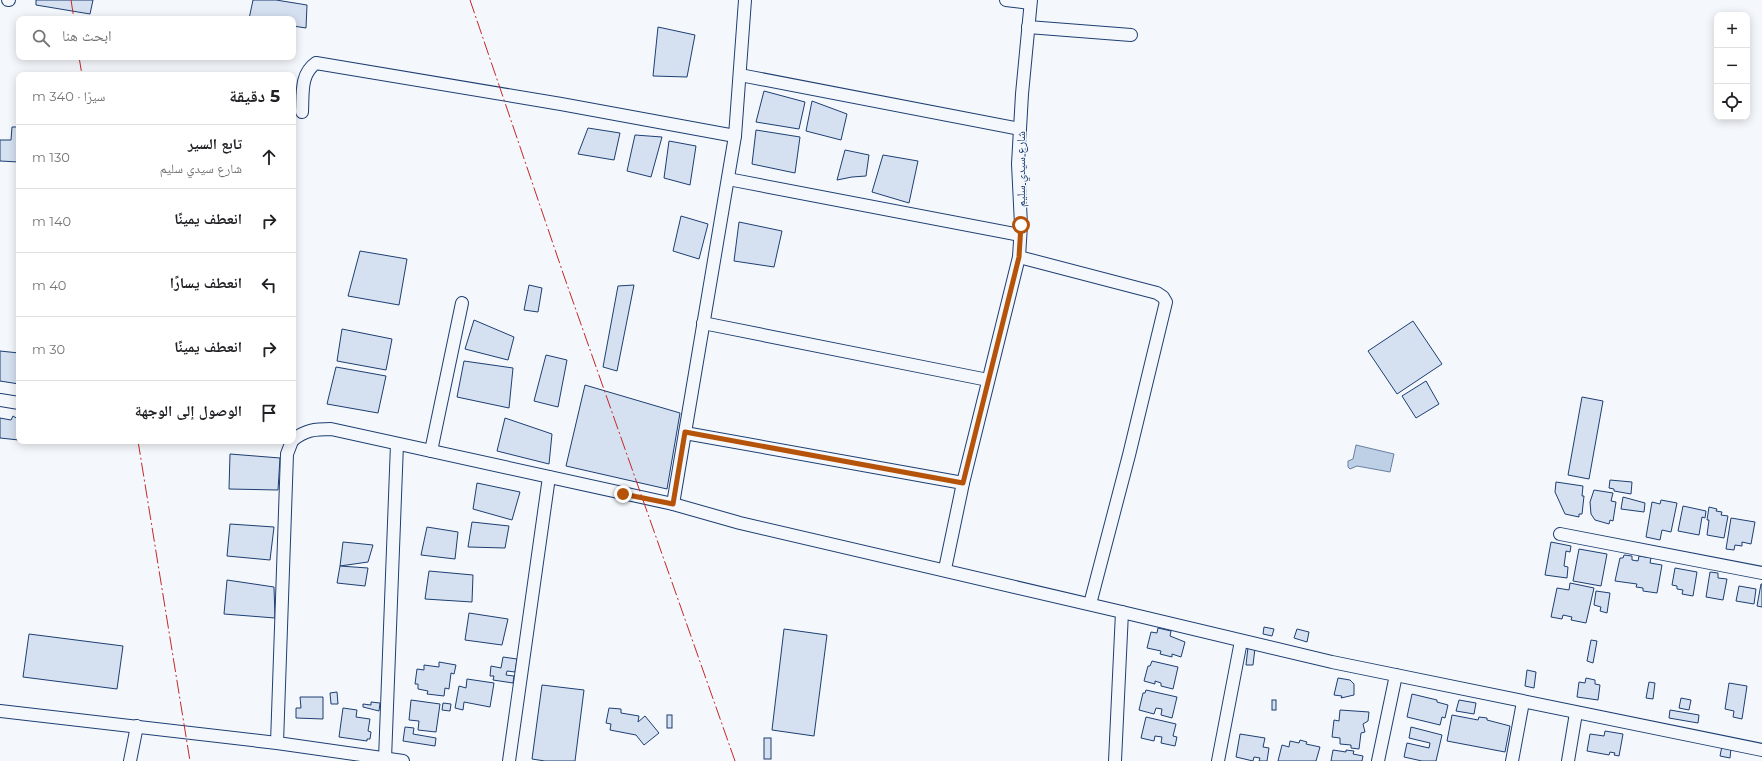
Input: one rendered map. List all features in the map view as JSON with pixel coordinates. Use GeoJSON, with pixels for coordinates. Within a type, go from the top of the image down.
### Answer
{"type":"FeatureCollection","features":[{"type":"Feature","properties":{"kind":"street"},"geometry":{"type":"LineString","coordinates":[[673,504],[735,136],[745,0]]}},
{"type":"Feature","properties":{"kind":"street"},"geometry":{"type":"LineString","coordinates":[[1006,0],[1031,1]]}},
{"type":"Feature","properties":{"kind":"street","name":"شارع سيدي سليم"},"geometry":{"type":"LineString","coordinates":[[945,569],[963,483],[1019,257],[1021,196],[1018,164],[1031,1]]}},
{"type":"Feature","properties":{"kind":"street"},"geometry":{"type":"LineString","coordinates":[[1028,27],[1130,35]]}},
{"type":"Feature","properties":{"kind":"street"},"geometry":{"type":"LineString","coordinates":[[302,112],[304,77],[309,68],[316,63],[561,104],[735,136]]}},
{"type":"Feature","properties":{"kind":"street"},"geometry":{"type":"LineString","coordinates":[[740,75],[1020,129]]}},
{"type":"Feature","properties":{"kind":"street"},"geometry":{"type":"LineString","coordinates":[[728,179],[1020,235]]}},
{"type":"Feature","properties":{"kind":"street"},"geometry":{"type":"LineString","coordinates":[[1019,257],[1158,293],[1166,302],[1131,448],[1090,604]]}},
{"type":"Feature","properties":{"kind":"street"},"geometry":{"type":"LineString","coordinates":[[431,451],[462,303]]}},
{"type":"Feature","properties":{"kind":"street"},"geometry":{"type":"LineString","coordinates":[[703,323],[988,380]]}},
{"type":"Feature","properties":{"kind":"street"},"geometry":{"type":"LineString","coordinates":[[0,400],[16,403]]}},
{"type":"Feature","properties":{"kind":"street"},"geometry":{"type":"LineString","coordinates":[[296,437],[312,429],[331,429],[673,504],[747,525],[945,569],[1241,641],[1523,702],[1762,750]]}},
{"type":"Feature","properties":{"kind":"street"},"geometry":{"type":"LineString","coordinates":[[685,432],[963,483]]}},
{"type":"Feature","properties":{"kind":"street"},"geometry":{"type":"LineString","coordinates":[[277,743],[287,454],[291,444]]}},
{"type":"Feature","properties":{"kind":"street"},"geometry":{"type":"LineString","coordinates":[[385,758],[397,444]]}},
{"type":"Feature","properties":{"kind":"street"},"geometry":{"type":"LineString","coordinates":[[510,761],[549,477]]}},
{"type":"Feature","properties":{"kind":"street"},"geometry":{"type":"LineString","coordinates":[[1560,534],[1762,573]]}},
{"type":"Feature","properties":{"kind":"street"},"geometry":{"type":"LineString","coordinates":[[1115,761],[1122,612]]}},
{"type":"Feature","properties":{"kind":"street"},"geometry":{"type":"LineString","coordinates":[[1218,761],[1241,641]]}},
{"type":"Feature","properties":{"kind":"street"},"geometry":{"type":"LineString","coordinates":[[1378,761],[1396,675]]}},
{"type":"Feature","properties":{"kind":"street"},"geometry":{"type":"LineString","coordinates":[[1512,761],[1523,702]]}},
{"type":"Feature","properties":{"kind":"street"},"geometry":{"type":"LineString","coordinates":[[0,710],[277,743],[403,761]]}},
{"type":"Feature","properties":{"kind":"street"},"geometry":{"type":"LineString","coordinates":[[1568,761],[1576,713]]}},
{"type":"Feature","properties":{"kind":"street"},"geometry":{"type":"LineString","coordinates":[[130,761],[137,726]]}},
{"type":"Feature","properties":{"kind":"water"},"geometry":{"type":"Polygon","coordinates":[[[1356,445],[1394,454],[1390,472],[1357,466],[1350,469],[1348,467],[1348,461],[1353,459],[1356,445]]]}},
{"type":"Feature","properties":{"kind":"building"},"geometry":{"type":"Polygon","coordinates":[[[36,0],[93,0],[90,14],[36,5],[36,0]]]}},
{"type":"Feature","properties":{"kind":"building"},"geometry":{"type":"Polygon","coordinates":[[[253,0],[276,0],[307,5],[306,28],[296,26],[296,16],[250,16],[253,0]]]}},
{"type":"Feature","properties":{"kind":"building"},"geometry":{"type":"Polygon","coordinates":[[[658,27],[695,35],[687,77],[653,76],[658,27]]]}},
{"type":"Feature","properties":{"kind":"building"},"geometry":{"type":"Polygon","coordinates":[[[764,91],[805,102],[799,129],[756,122],[764,91]]]}},
{"type":"Feature","properties":{"kind":"building"},"geometry":{"type":"Polygon","coordinates":[[[812,101],[847,114],[841,140],[806,131],[812,101]]]}},
{"type":"Feature","properties":{"kind":"building"},"geometry":{"type":"Polygon","coordinates":[[[12,127],[16,127],[16,162],[0,161],[0,140],[11,140],[12,127]]]}},
{"type":"Feature","properties":{"kind":"building"},"geometry":{"type":"Polygon","coordinates":[[[588,128],[620,133],[614,160],[578,154],[588,128]]]}},
{"type":"Feature","properties":{"kind":"building"},"geometry":{"type":"Polygon","coordinates":[[[756,130],[800,137],[795,173],[752,164],[756,130]]]}},
{"type":"Feature","properties":{"kind":"building"},"geometry":{"type":"Polygon","coordinates":[[[635,135],[662,137],[651,177],[627,171],[635,135]]]}},
{"type":"Feature","properties":{"kind":"building"},"geometry":{"type":"Polygon","coordinates":[[[669,141],[696,146],[690,185],[664,178],[669,141]]]}},
{"type":"Feature","properties":{"kind":"building"},"geometry":{"type":"Polygon","coordinates":[[[845,150],[869,155],[866,176],[837,180],[845,150]]]}},
{"type":"Feature","properties":{"kind":"building"},"geometry":{"type":"Polygon","coordinates":[[[883,155],[918,161],[909,203],[872,192],[883,155]]]}},
{"type":"Feature","properties":{"kind":"building"},"geometry":{"type":"Polygon","coordinates":[[[681,216],[708,224],[699,259],[673,251],[681,216]]]}},
{"type":"Feature","properties":{"kind":"building"},"geometry":{"type":"Polygon","coordinates":[[[739,222],[782,231],[774,267],[734,261],[739,222]]]}},
{"type":"Feature","properties":{"kind":"building"},"geometry":{"type":"Polygon","coordinates":[[[360,251],[407,259],[399,305],[348,296],[360,251]]]}},
{"type":"Feature","properties":{"kind":"building"},"geometry":{"type":"Polygon","coordinates":[[[529,285],[542,288],[538,312],[524,310],[529,285]]]}},
{"type":"Feature","properties":{"kind":"building"},"geometry":{"type":"Polygon","coordinates":[[[634,285],[617,371],[603,367],[618,286],[634,285]]]}},
{"type":"Feature","properties":{"kind":"building"},"geometry":{"type":"Polygon","coordinates":[[[474,320],[514,337],[508,360],[465,349],[474,320]]]}},
{"type":"Feature","properties":{"kind":"building"},"geometry":{"type":"Polygon","coordinates":[[[1413,321],[1442,364],[1397,394],[1368,351],[1413,321]]]}},
{"type":"Feature","properties":{"kind":"building"},"geometry":{"type":"Polygon","coordinates":[[[342,329],[392,339],[386,370],[337,361],[342,329]]]}},
{"type":"Feature","properties":{"kind":"building"},"geometry":{"type":"Polygon","coordinates":[[[0,351],[16,353],[16,384],[0,381],[0,351]]]}},
{"type":"Feature","properties":{"kind":"building"},"geometry":{"type":"Polygon","coordinates":[[[546,355],[567,360],[558,407],[534,401],[546,355]]]}},
{"type":"Feature","properties":{"kind":"building"},"geometry":{"type":"Polygon","coordinates":[[[464,361],[513,368],[509,408],[457,397],[464,361]]]}},
{"type":"Feature","properties":{"kind":"building"},"geometry":{"type":"Polygon","coordinates":[[[336,367],[386,376],[378,413],[327,404],[336,367]]]}},
{"type":"Feature","properties":{"kind":"building"},"geometry":{"type":"Polygon","coordinates":[[[1426,381],[1439,404],[1416,418],[1402,396],[1426,381]]]}},
{"type":"Feature","properties":{"kind":"building"},"geometry":{"type":"Polygon","coordinates":[[[585,385],[680,413],[667,489],[566,466],[585,385]]]}},
{"type":"Feature","properties":{"kind":"building"},"geometry":{"type":"Polygon","coordinates":[[[1582,397],[1603,401],[1589,479],[1568,475],[1582,397]]]}},
{"type":"Feature","properties":{"kind":"building"},"geometry":{"type":"Polygon","coordinates":[[[13,416],[16,418],[16,440],[0,438],[0,418],[11,420],[13,416]]]}},
{"type":"Feature","properties":{"kind":"building"},"geometry":{"type":"Polygon","coordinates":[[[505,418],[552,434],[549,464],[497,451],[505,418]]]}},
{"type":"Feature","properties":{"kind":"building"},"geometry":{"type":"Polygon","coordinates":[[[230,454],[280,458],[278,490],[229,489],[230,454]]]}},
{"type":"Feature","properties":{"kind":"building"},"geometry":{"type":"Polygon","coordinates":[[[1610,480],[1632,482],[1631,494],[1614,491],[1614,489],[1609,488],[1610,480]]]}},
{"type":"Feature","properties":{"kind":"building"},"geometry":{"type":"Polygon","coordinates":[[[1556,482],[1583,486],[1582,496],[1584,496],[1582,514],[1579,514],[1579,517],[1565,514],[1555,492],[1556,482]]]}},
{"type":"Feature","properties":{"kind":"building"},"geometry":{"type":"Polygon","coordinates":[[[477,483],[520,492],[512,520],[473,509],[477,483]]]}},
{"type":"Feature","properties":{"kind":"building"},"geometry":{"type":"Polygon","coordinates":[[[1594,490],[1613,493],[1611,501],[1616,502],[1613,521],[1610,520],[1609,524],[1595,520],[1591,514],[1590,502],[1594,490]]]}},
{"type":"Feature","properties":{"kind":"building"},"geometry":{"type":"Polygon","coordinates":[[[1623,497],[1645,503],[1644,512],[1621,509],[1623,497]]]}},
{"type":"Feature","properties":{"kind":"building"},"geometry":{"type":"Polygon","coordinates":[[[1661,500],[1677,503],[1671,532],[1662,530],[1660,540],[1646,537],[1652,502],[1660,504],[1661,500]]]}},
{"type":"Feature","properties":{"kind":"building"},"geometry":{"type":"Polygon","coordinates":[[[1683,506],[1706,511],[1705,518],[1702,517],[1699,535],[1678,531],[1683,506]]]}},
{"type":"Feature","properties":{"kind":"building"},"geometry":{"type":"Polygon","coordinates":[[[1709,507],[1717,509],[1716,511],[1722,512],[1721,515],[1728,516],[1724,538],[1707,535],[1709,507]]]}},
{"type":"Feature","properties":{"kind":"building"},"geometry":{"type":"Polygon","coordinates":[[[1731,518],[1755,522],[1751,544],[1742,542],[1742,546],[1735,545],[1734,550],[1726,549],[1731,518]]]}},
{"type":"Feature","properties":{"kind":"building"},"geometry":{"type":"Polygon","coordinates":[[[472,522],[509,526],[505,548],[468,547],[472,522]]]}},
{"type":"Feature","properties":{"kind":"building"},"geometry":{"type":"Polygon","coordinates":[[[230,524],[274,527],[270,560],[227,556],[230,524]]]}},
{"type":"Feature","properties":{"kind":"building"},"geometry":{"type":"Polygon","coordinates":[[[427,527],[458,532],[455,559],[421,555],[427,527]]]}},
{"type":"Feature","properties":{"kind":"building"},"geometry":{"type":"Polygon","coordinates":[[[343,542],[373,545],[368,562],[340,566],[343,542]]]}},
{"type":"Feature","properties":{"kind":"building"},"geometry":{"type":"Polygon","coordinates":[[[1551,542],[1571,546],[1570,552],[1566,551],[1564,566],[1568,567],[1567,578],[1545,575],[1551,542]]]}},
{"type":"Feature","properties":{"kind":"building"},"geometry":{"type":"Polygon","coordinates":[[[1579,549],[1607,554],[1601,586],[1573,581],[1579,549]]]}},
{"type":"Feature","properties":{"kind":"building"},"geometry":{"type":"Polygon","coordinates":[[[1624,555],[1632,556],[1632,560],[1638,561],[1639,556],[1651,558],[1650,563],[1662,565],[1657,593],[1643,591],[1643,588],[1636,587],[1637,584],[1615,581],[1620,558],[1623,558],[1624,555]]]}},
{"type":"Feature","properties":{"kind":"building"},"geometry":{"type":"Polygon","coordinates":[[[340,566],[368,568],[365,586],[337,583],[340,566]]]}},
{"type":"Feature","properties":{"kind":"building"},"geometry":{"type":"Polygon","coordinates":[[[1675,568],[1697,572],[1693,596],[1682,594],[1683,590],[1677,589],[1677,586],[1672,585],[1675,568]]]}},
{"type":"Feature","properties":{"kind":"building"},"geometry":{"type":"Polygon","coordinates":[[[429,571],[473,575],[472,602],[425,599],[429,571]]]}},
{"type":"Feature","properties":{"kind":"building"},"geometry":{"type":"Polygon","coordinates":[[[1710,572],[1718,573],[1718,578],[1727,579],[1723,600],[1706,597],[1710,572]]]}},
{"type":"Feature","properties":{"kind":"building"},"geometry":{"type":"Polygon","coordinates":[[[227,580],[274,587],[275,618],[224,614],[227,580]]]}},
{"type":"Feature","properties":{"kind":"building"},"geometry":{"type":"Polygon","coordinates":[[[1570,583],[1594,588],[1586,623],[1571,620],[1572,617],[1563,615],[1562,619],[1551,617],[1557,588],[1569,590],[1570,583]]]}},
{"type":"Feature","properties":{"kind":"building"},"geometry":{"type":"Polygon","coordinates":[[[1762,584],[1762,607],[1757,606],[1762,584]]]}},
{"type":"Feature","properties":{"kind":"building"},"geometry":{"type":"Polygon","coordinates":[[[1739,586],[1756,589],[1754,604],[1736,601],[1739,586]]]}},
{"type":"Feature","properties":{"kind":"building"},"geometry":{"type":"Polygon","coordinates":[[[1596,591],[1610,593],[1607,613],[1600,611],[1601,607],[1594,605],[1596,591]]]}},
{"type":"Feature","properties":{"kind":"building"},"geometry":{"type":"Polygon","coordinates":[[[469,613],[508,619],[502,645],[465,640],[469,613]]]}},
{"type":"Feature","properties":{"kind":"building"},"geometry":{"type":"Polygon","coordinates":[[[1264,627],[1274,629],[1272,636],[1263,634],[1264,627]]]}},
{"type":"Feature","properties":{"kind":"building"},"geometry":{"type":"Polygon","coordinates":[[[1158,628],[1171,631],[1170,636],[1185,642],[1181,657],[1172,654],[1172,657],[1160,654],[1161,651],[1147,648],[1151,632],[1157,633],[1158,628]]]}},
{"type":"Feature","properties":{"kind":"building"},"geometry":{"type":"Polygon","coordinates":[[[784,629],[827,635],[814,736],[772,730],[784,629]]]}},
{"type":"Feature","properties":{"kind":"building"},"geometry":{"type":"Polygon","coordinates":[[[1297,629],[1309,632],[1307,642],[1294,638],[1297,629]]]}},
{"type":"Feature","properties":{"kind":"building"},"geometry":{"type":"Polygon","coordinates":[[[29,634],[123,646],[117,689],[23,677],[29,634]]]}},
{"type":"Feature","properties":{"kind":"building"},"geometry":{"type":"Polygon","coordinates":[[[1591,640],[1597,641],[1593,663],[1587,661],[1591,640]]]}},
{"type":"Feature","properties":{"kind":"building"},"geometry":{"type":"Polygon","coordinates":[[[1248,647],[1255,648],[1253,665],[1246,665],[1248,647]]]}},
{"type":"Feature","properties":{"kind":"building"},"geometry":{"type":"Polygon","coordinates":[[[503,657],[517,659],[515,672],[507,671],[506,675],[514,676],[513,683],[493,680],[494,676],[490,676],[491,666],[501,668],[503,657]]]}},
{"type":"Feature","properties":{"kind":"building"},"geometry":{"type":"Polygon","coordinates":[[[1152,661],[1178,667],[1173,689],[1161,686],[1161,683],[1155,681],[1155,684],[1144,681],[1148,666],[1150,666],[1152,661]]]}},
{"type":"Feature","properties":{"kind":"building"},"geometry":{"type":"Polygon","coordinates":[[[439,662],[456,665],[454,674],[451,673],[449,689],[445,688],[444,696],[427,694],[428,691],[418,689],[418,684],[415,684],[417,669],[424,670],[424,665],[439,667],[439,662]]]}},
{"type":"Feature","properties":{"kind":"building"},"geometry":{"type":"Polygon","coordinates":[[[1527,670],[1536,672],[1534,688],[1525,686],[1527,670]]]}},
{"type":"Feature","properties":{"kind":"building"},"geometry":{"type":"Polygon","coordinates":[[[1338,678],[1350,680],[1354,684],[1354,695],[1341,698],[1342,696],[1334,695],[1338,678]]]}},
{"type":"Feature","properties":{"kind":"building"},"geometry":{"type":"Polygon","coordinates":[[[1586,678],[1595,680],[1595,684],[1600,685],[1598,700],[1577,697],[1579,682],[1585,683],[1586,678]]]}},
{"type":"Feature","properties":{"kind":"building"},"geometry":{"type":"Polygon","coordinates":[[[467,679],[494,683],[490,707],[464,702],[463,710],[455,708],[459,686],[466,688],[467,679]]]}},
{"type":"Feature","properties":{"kind":"building"},"geometry":{"type":"Polygon","coordinates":[[[1649,682],[1655,683],[1653,699],[1646,698],[1649,682]]]}},
{"type":"Feature","properties":{"kind":"building"},"geometry":{"type":"Polygon","coordinates":[[[1729,683],[1747,686],[1742,719],[1733,717],[1734,711],[1725,709],[1729,683]]]}},
{"type":"Feature","properties":{"kind":"building"},"geometry":{"type":"Polygon","coordinates":[[[542,685],[584,690],[575,761],[545,761],[532,759],[542,685]]]}},
{"type":"Feature","properties":{"kind":"building"},"geometry":{"type":"Polygon","coordinates":[[[1146,690],[1177,697],[1172,718],[1161,715],[1162,709],[1156,708],[1154,714],[1139,710],[1143,693],[1145,693],[1146,690]]]}},
{"type":"Feature","properties":{"kind":"building"},"geometry":{"type":"Polygon","coordinates":[[[337,692],[338,704],[331,704],[330,693],[337,692]]]}},
{"type":"Feature","properties":{"kind":"building"},"geometry":{"type":"Polygon","coordinates":[[[1412,694],[1437,700],[1437,702],[1448,705],[1445,718],[1442,717],[1440,725],[1407,717],[1412,694]]]}},
{"type":"Feature","properties":{"kind":"building"},"geometry":{"type":"Polygon","coordinates":[[[300,697],[323,697],[323,719],[296,718],[296,708],[301,708],[300,697]]]}},
{"type":"Feature","properties":{"kind":"building"},"geometry":{"type":"Polygon","coordinates":[[[1681,698],[1691,700],[1689,710],[1679,708],[1681,698]]]}},
{"type":"Feature","properties":{"kind":"building"},"geometry":{"type":"Polygon","coordinates":[[[411,700],[440,704],[436,732],[418,730],[419,721],[409,720],[411,700]]]}},
{"type":"Feature","properties":{"kind":"building"},"geometry":{"type":"Polygon","coordinates":[[[1272,700],[1276,700],[1276,710],[1272,710],[1272,700]]]}},
{"type":"Feature","properties":{"kind":"building"},"geometry":{"type":"Polygon","coordinates":[[[1459,700],[1476,703],[1474,714],[1456,711],[1459,700]]]}},
{"type":"Feature","properties":{"kind":"building"},"geometry":{"type":"Polygon","coordinates":[[[371,702],[380,703],[379,711],[363,707],[363,704],[371,705],[371,702]]]}},
{"type":"Feature","properties":{"kind":"building"},"geometry":{"type":"Polygon","coordinates":[[[443,703],[451,704],[450,711],[442,710],[443,703]]]}},
{"type":"Feature","properties":{"kind":"building"},"geometry":{"type":"Polygon","coordinates":[[[343,708],[357,710],[356,717],[370,719],[368,731],[371,732],[370,739],[367,739],[367,741],[339,737],[343,708]]]}},
{"type":"Feature","properties":{"kind":"building"},"geometry":{"type":"Polygon","coordinates":[[[609,708],[621,709],[621,713],[639,716],[638,722],[645,716],[659,733],[644,745],[636,735],[610,730],[611,724],[606,723],[609,708]]]}},
{"type":"Feature","properties":{"kind":"building"},"geometry":{"type":"Polygon","coordinates":[[[1340,710],[1369,712],[1368,721],[1363,724],[1365,732],[1361,733],[1359,749],[1351,748],[1351,745],[1340,744],[1340,738],[1332,737],[1334,720],[1339,721],[1340,710]]]}},
{"type":"Feature","properties":{"kind":"building"},"geometry":{"type":"Polygon","coordinates":[[[1670,710],[1699,715],[1698,723],[1669,718],[1670,710]]]}},
{"type":"Feature","properties":{"kind":"building"},"geometry":{"type":"Polygon","coordinates":[[[667,715],[672,715],[672,728],[667,728],[667,715]]]}},
{"type":"Feature","properties":{"kind":"building"},"geometry":{"type":"Polygon","coordinates":[[[1452,715],[1478,720],[1479,717],[1487,718],[1487,720],[1510,726],[1505,752],[1447,741],[1452,715]]]}},
{"type":"Feature","properties":{"kind":"building"},"geometry":{"type":"Polygon","coordinates":[[[1146,717],[1176,724],[1173,736],[1177,737],[1175,746],[1161,743],[1162,737],[1155,736],[1154,741],[1141,738],[1146,717]]]}},
{"type":"Feature","properties":{"kind":"building"},"geometry":{"type":"Polygon","coordinates":[[[405,727],[414,728],[413,734],[436,738],[435,746],[403,741],[405,727]]]}},
{"type":"Feature","properties":{"kind":"building"},"geometry":{"type":"Polygon","coordinates":[[[1411,727],[1442,735],[1436,761],[1422,761],[1404,757],[1407,743],[1429,748],[1430,743],[1409,738],[1411,727]]]}},
{"type":"Feature","properties":{"kind":"building"},"geometry":{"type":"Polygon","coordinates":[[[1605,731],[1623,734],[1619,756],[1610,752],[1609,755],[1587,751],[1590,734],[1604,736],[1605,731]]]}},
{"type":"Feature","properties":{"kind":"building"},"geometry":{"type":"Polygon","coordinates":[[[1240,734],[1265,738],[1263,747],[1269,748],[1267,761],[1259,761],[1260,758],[1254,757],[1253,761],[1236,757],[1240,734]]]}},
{"type":"Feature","properties":{"kind":"building"},"geometry":{"type":"Polygon","coordinates":[[[764,738],[771,738],[771,759],[764,759],[764,738]]]}},
{"type":"Feature","properties":{"kind":"building"},"geometry":{"type":"Polygon","coordinates":[[[1300,740],[1307,742],[1306,744],[1320,747],[1316,761],[1278,761],[1282,745],[1289,747],[1290,741],[1299,743],[1300,740]]]}},
{"type":"Feature","properties":{"kind":"building"},"geometry":{"type":"Polygon","coordinates":[[[1722,746],[1731,748],[1730,758],[1720,756],[1722,746]]]}},
{"type":"Feature","properties":{"kind":"building"},"geometry":{"type":"Polygon","coordinates":[[[1333,750],[1346,752],[1346,750],[1354,751],[1353,754],[1363,756],[1362,761],[1331,761],[1333,750]]]}},
{"type":"Feature","properties":{"kind":"power"},"geometry":{"type":"LineString","coordinates":[[71,0],[74,16]]}},
{"type":"Feature","properties":{"kind":"power"},"geometry":{"type":"LineString","coordinates":[[470,0],[564,276],[735,761]]}},
{"type":"Feature","properties":{"kind":"power"},"geometry":{"type":"LineString","coordinates":[[80,60],[82,72]]}},
{"type":"Feature","properties":{"kind":"power"},"geometry":{"type":"LineString","coordinates":[[138,444],[190,761]]}},
{"type":"Feature","properties":{"kind":"route"},"geometry":{"type":"LineString","coordinates":[[623,494],[673,504],[685,432],[963,483],[1019,257],[1021,225]]}}]}
